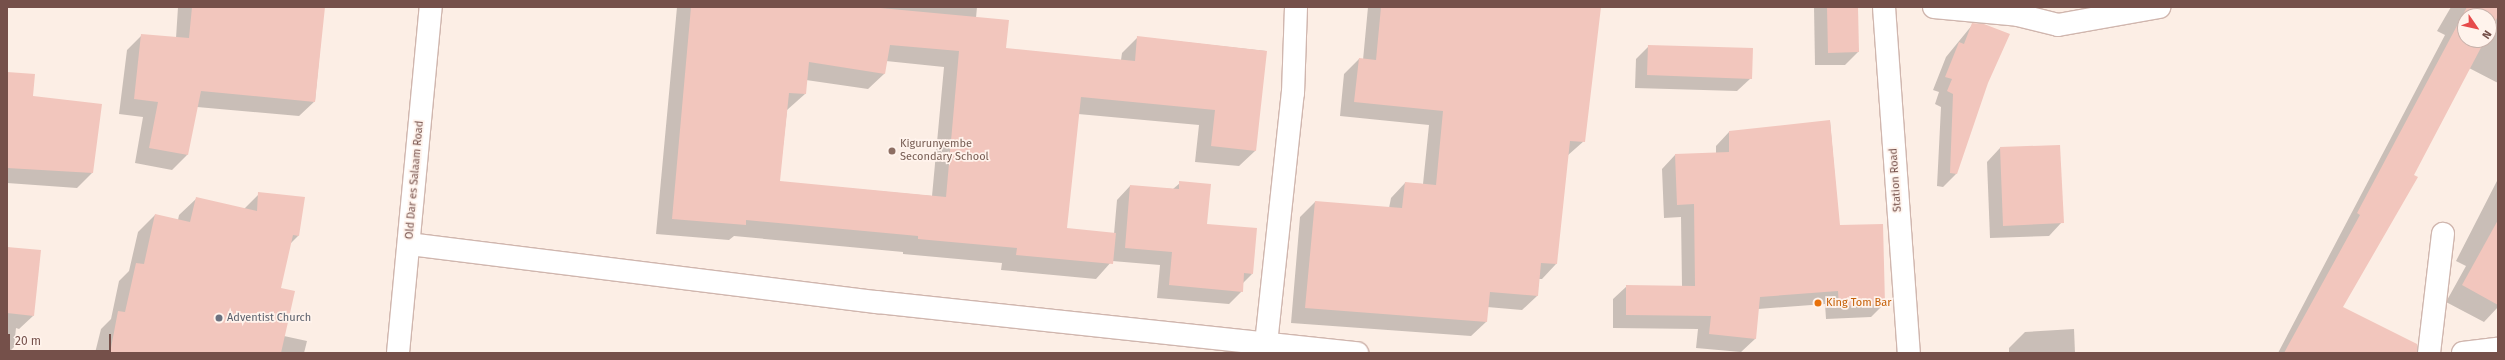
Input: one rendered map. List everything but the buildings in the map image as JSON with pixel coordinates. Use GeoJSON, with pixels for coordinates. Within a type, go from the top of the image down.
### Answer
{"type":"FeatureCollection","features":[{"type":"Feature","properties":{"kind":"street","name":"Old Dar es Salaam Road"},"geometry":{"type":"LineString","coordinates":[[398,353],[410,244],[431,7]]}},
{"type":"Feature","properties":{"kind":"street"},"geometry":{"type":"LineString","coordinates":[[1266,349],[1293,93],[1296,7]]}},
{"type":"Feature","properties":{"kind":"street","name":"Station Road"},"geometry":{"type":"LineString","coordinates":[[1884,7],[1909,353]]}},
{"type":"Feature","properties":{"kind":"street"},"geometry":{"type":"LineString","coordinates":[[1934,7],[2018,15],[2058,25],[2159,7]]}},
{"type":"Feature","properties":{"kind":"street"},"geometry":{"type":"LineString","coordinates":[[2429,353],[2443,234]]}},
{"type":"Feature","properties":{"kind":"street"},"geometry":{"type":"LineString","coordinates":[[410,244],[1266,349],[1356,353]]}},
{"type":"Feature","properties":{"kind":"street"},"geometry":{"type":"LineString","coordinates":[[2463,353],[2498,349]]}},
{"type":"Feature","properties":{"kind":"place","name":"Kigurunyembe Secondary School"},"geometry":{"type":"Point","coordinates":[892,151]}},
{"type":"Feature","properties":{"kind":"place","name":"King Tom Bar"},"geometry":{"type":"Point","coordinates":[1818,303]}},
{"type":"Feature","properties":{"kind":"place","name":"Adventist Church"},"geometry":{"type":"Point","coordinates":[219,318]}}]}
